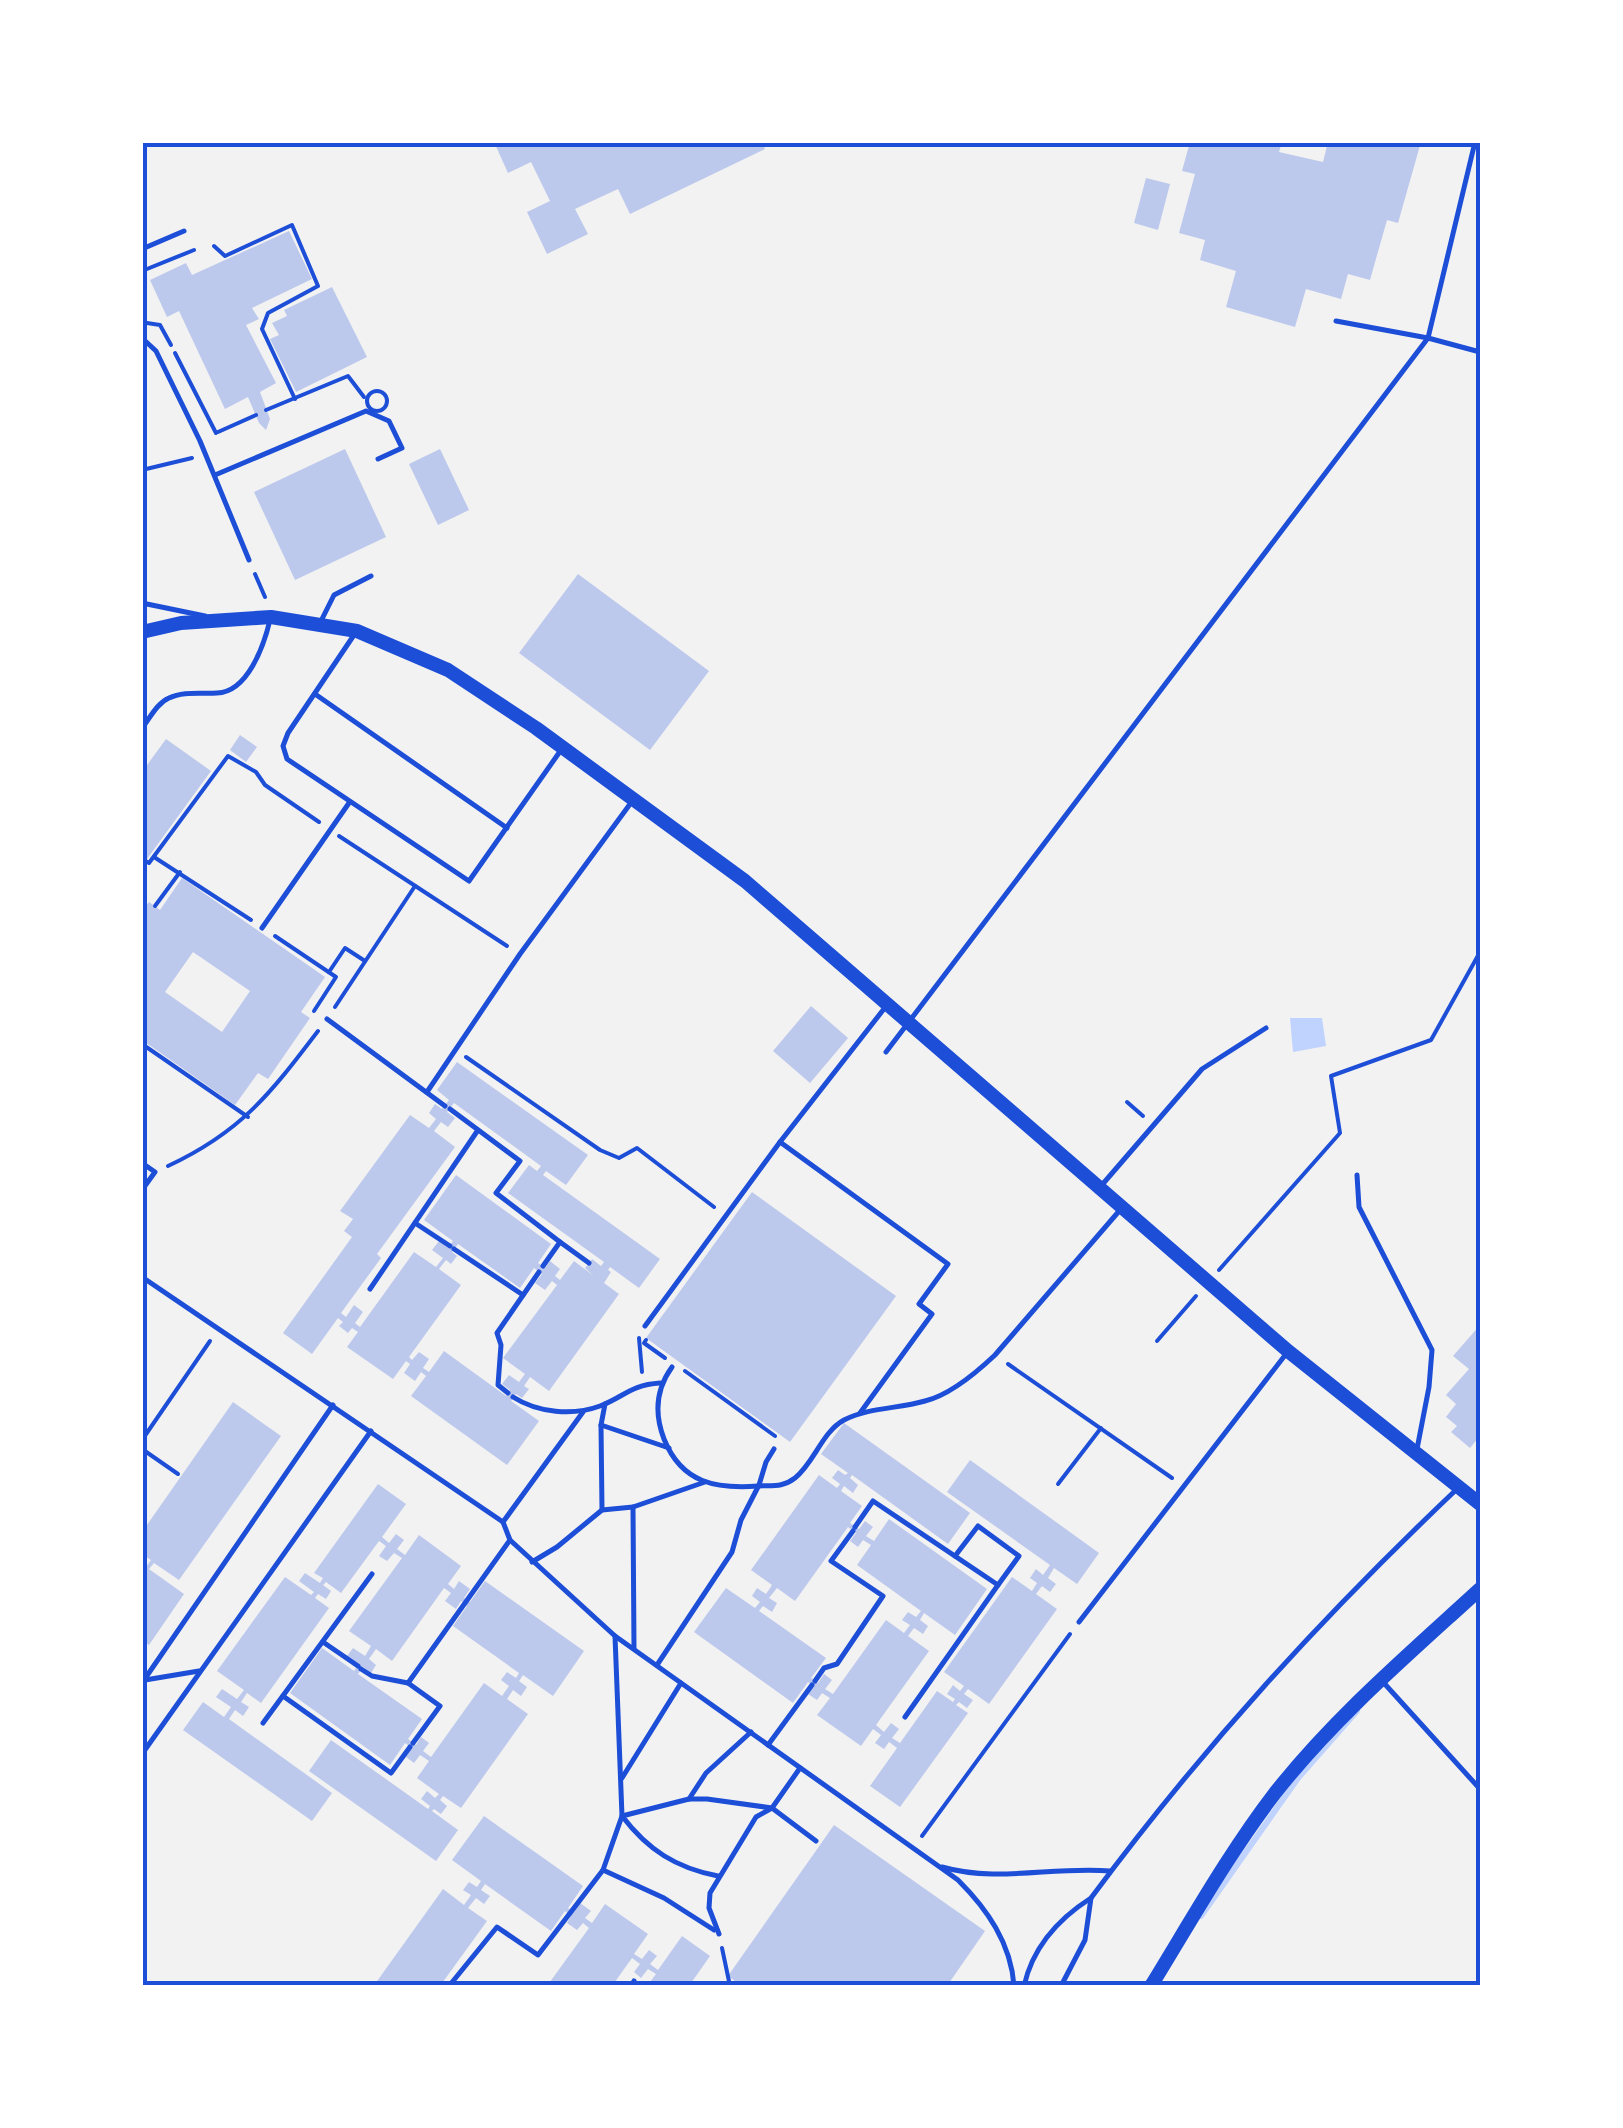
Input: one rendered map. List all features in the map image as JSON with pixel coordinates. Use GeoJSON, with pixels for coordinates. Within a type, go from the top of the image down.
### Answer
{"type":"FeatureCollection","features":[{"type":"Feature","properties":{"kind":"street"},"geometry":{"type":"LineString","coordinates":[[142,632],[218,619],[271,617],[357,631],[448,670],[562,747],[744,882],[1288,1352],[1480,1504]]}},
{"type":"Feature","properties":{"kind":"street"},"geometry":{"type":"LineString","coordinates":[[1151,1986],[1252,1824],[1275,1794],[1326,1734],[1480,1589]]}},
{"type":"Feature","properties":{"kind":"lane"},"geometry":{"type":"LineString","coordinates":[[886,1052],[1428,338],[1475,142]]}},
{"type":"Feature","properties":{"kind":"lane"},"geometry":{"type":"LineString","coordinates":[[142,249],[184,230]]}},
{"type":"Feature","properties":{"kind":"lane"},"geometry":{"type":"LineString","coordinates":[[1336,321],[1480,352]]}},
{"type":"Feature","properties":{"kind":"lane"},"geometry":{"type":"LineString","coordinates":[[142,338],[156,350],[200,441],[248,560]]}},
{"type":"Feature","properties":{"kind":"lane"},"geometry":{"type":"LineString","coordinates":[[215,475],[366,411],[390,421],[402,448],[378,459]]}},
{"type":"Feature","properties":{"kind":"lane"},"geometry":{"type":"LineString","coordinates":[[320,624],[334,595],[370,576]]}},
{"type":"Feature","properties":{"kind":"lane"},"geometry":{"type":"LineString","coordinates":[[142,603],[218,619]]}},
{"type":"Feature","properties":{"kind":"lane"},"geometry":{"type":"LineString","coordinates":[[142,728],[167,698],[223,693],[237,687],[265,641],[271,617]]}},
{"type":"Feature","properties":{"kind":"lane"},"geometry":{"type":"LineString","coordinates":[[357,631],[288,733],[284,753],[291,765],[470,881],[562,747]]}},
{"type":"Feature","properties":{"kind":"lane"},"geometry":{"type":"LineString","coordinates":[[315,694],[506,828]]}},
{"type":"Feature","properties":{"kind":"lane"},"geometry":{"type":"LineString","coordinates":[[426,1092],[520,954],[634,799]]}},
{"type":"Feature","properties":{"kind":"lane"},"geometry":{"type":"LineString","coordinates":[[262,928],[349,803]]}},
{"type":"Feature","properties":{"kind":"lane"},"geometry":{"type":"LineString","coordinates":[[645,1326],[887,1005]]}},
{"type":"Feature","properties":{"kind":"lane"},"geometry":{"type":"LineString","coordinates":[[327,1020],[520,1161],[496,1193],[589,1262]]}},
{"type":"Feature","properties":{"kind":"lane"},"geometry":{"type":"LineString","coordinates":[[1100,1188],[1202,1069],[1266,1028]]}},
{"type":"Feature","properties":{"kind":"lane"},"geometry":{"type":"LineString","coordinates":[[370,1289],[478,1130]]}},
{"type":"Feature","properties":{"kind":"lane"},"geometry":{"type":"LineString","coordinates":[[780,1142],[948,1264],[919,1304],[932,1314],[858,1414]]}},
{"type":"Feature","properties":{"kind":"lane"},"geometry":{"type":"LineString","coordinates":[[142,1163],[155,1172],[142,1190]]}},
{"type":"Feature","properties":{"kind":"lane"},"geometry":{"type":"LineString","coordinates":[[1357,1175],[1359,1207],[1432,1350],[1416,1452]]}},
{"type":"Feature","properties":{"kind":"lane"},"geometry":{"type":"LineString","coordinates":[[672,1368],[660,1384],[658,1421],[668,1448],[683,1467],[706,1482],[732,1488],[791,1482],[838,1422],[858,1414],[930,1401],[977,1372],[1122,1208]]}},
{"type":"Feature","properties":{"kind":"lane"},"geometry":{"type":"LineString","coordinates":[[415,1223],[523,1295]]}},
{"type":"Feature","properties":{"kind":"lane"},"geometry":{"type":"LineString","coordinates":[[560,1242],[497,1333],[502,1346],[498,1385],[546,1410],[584,1410],[605,1404],[637,1386],[660,1384]]}},
{"type":"Feature","properties":{"kind":"lane"},"geometry":{"type":"LineString","coordinates":[[142,1277],[502,1522],[510,1540],[614,1636],[968,1890],[994,1924],[1006,1950],[1014,1986]]}},
{"type":"Feature","properties":{"kind":"lane"},"geometry":{"type":"LineString","coordinates":[[1079,1622],[1288,1352]]}},
{"type":"Feature","properties":{"kind":"lane"},"geometry":{"type":"LineString","coordinates":[[602,1510],[601,1426],[605,1404]]}},
{"type":"Feature","properties":{"kind":"lane"},"geometry":{"type":"LineString","coordinates":[[143,1680],[333,1405]]}},
{"type":"Feature","properties":{"kind":"lane"},"geometry":{"type":"LineString","coordinates":[[502,1522],[584,1410]]}},
{"type":"Feature","properties":{"kind":"lane"},"geometry":{"type":"LineString","coordinates":[[601,1426],[668,1448]]}},
{"type":"Feature","properties":{"kind":"lane"},"geometry":{"type":"LineString","coordinates":[[142,1754],[371,1431]]}},
{"type":"Feature","properties":{"kind":"lane"},"geometry":{"type":"LineString","coordinates":[[658,1665],[732,1552],[741,1520],[774,1449]]}},
{"type":"Feature","properties":{"kind":"lane"},"geometry":{"type":"LineString","coordinates":[[532,1562],[558,1547],[602,1510],[632,1507],[706,1482]]}},
{"type":"Feature","properties":{"kind":"lane"},"geometry":{"type":"LineString","coordinates":[[1024,1986],[1037,1950],[1052,1929],[1091,1898],[1191,1768],[1276,1670],[1460,1486]]}},
{"type":"Feature","properties":{"kind":"lane"},"geometry":{"type":"LineString","coordinates":[[768,1745],[824,1668],[837,1664],[883,1596],[831,1562],[873,1501],[998,1585]]}},
{"type":"Feature","properties":{"kind":"lane"},"geometry":{"type":"LineString","coordinates":[[632,1507],[634,1648]]}},
{"type":"Feature","properties":{"kind":"lane"},"geometry":{"type":"LineString","coordinates":[[905,1717],[1019,1556],[978,1526],[955,1556]]}},
{"type":"Feature","properties":{"kind":"lane"},"geometry":{"type":"LineString","coordinates":[[408,1683],[510,1540]]}},
{"type":"Feature","properties":{"kind":"lane"},"geometry":{"type":"LineString","coordinates":[[263,1723],[372,1574]]}},
{"type":"Feature","properties":{"kind":"lane"},"geometry":{"type":"LineString","coordinates":[[449,1986],[497,1928],[538,1955],[603,1870],[622,1816],[614,1636]]}},
{"type":"Feature","properties":{"kind":"lane"},"geometry":{"type":"LineString","coordinates":[[282,1696],[391,1774],[440,1706],[408,1683],[372,1676],[323,1642]]}},
{"type":"Feature","properties":{"kind":"lane"},"geometry":{"type":"LineString","coordinates":[[143,1680],[201,1671]]}},
{"type":"Feature","properties":{"kind":"lane"},"geometry":{"type":"LineString","coordinates":[[1381,1680],[1480,1789]]}},
{"type":"Feature","properties":{"kind":"lane"},"geometry":{"type":"LineString","coordinates":[[621,1780],[682,1682]]}},
{"type":"Feature","properties":{"kind":"lane"},"geometry":{"type":"LineString","coordinates":[[689,1798],[706,1773],[751,1732]]}},
{"type":"Feature","properties":{"kind":"lane"},"geometry":{"type":"LineString","coordinates":[[719,1934],[708,1908],[710,1892],[756,1817],[772,1808],[800,1768]]}},
{"type":"Feature","properties":{"kind":"lane"},"geometry":{"type":"LineString","coordinates":[[622,1816],[689,1798],[772,1808],[816,1841]]}},
{"type":"Feature","properties":{"kind":"lane"},"geometry":{"type":"LineString","coordinates":[[622,1816],[653,1850],[673,1863],[718,1876]]}},
{"type":"Feature","properties":{"kind":"lane"},"geometry":{"type":"LineString","coordinates":[[934,1865],[994,1876],[1112,1871]]}},
{"type":"Feature","properties":{"kind":"lane"},"geometry":{"type":"LineString","coordinates":[[603,1870],[664,1898],[719,1934]]}},
{"type":"Feature","properties":{"kind":"lane"},"geometry":{"type":"LineString","coordinates":[[1061,1986],[1085,1940],[1091,1898]]}},
{"type":"Feature","properties":{"kind":"path"},"geometry":{"type":"LineString","coordinates":[[214,246],[225,256],[292,225],[318,286],[268,313],[262,329],[295,399]]}},
{"type":"Feature","properties":{"kind":"path"},"geometry":{"type":"LineString","coordinates":[[142,271],[194,250]]}},
{"type":"Feature","properties":{"kind":"path"},"geometry":{"type":"LineString","coordinates":[[266,410],[348,376],[367,401]]}},
{"type":"Feature","properties":{"kind":"path"},"geometry":{"type":"LineString","coordinates":[[200,441],[256,415]]}},
{"type":"Feature","properties":{"kind":"path"},"geometry":{"type":"LineString","coordinates":[[142,470],[206,454]]}},
{"type":"Feature","properties":{"kind":"path"},"geometry":{"type":"LineString","coordinates":[[248,560],[271,617]]}},
{"type":"Feature","properties":{"kind":"path"},"geometry":{"type":"LineString","coordinates":[[142,859],[149,863],[228,756],[256,772],[266,785],[330,830],[520,954]]}},
{"type":"Feature","properties":{"kind":"path"},"geometry":{"type":"LineString","coordinates":[[154,857],[336,977],[312,1010],[327,1020]]}},
{"type":"Feature","properties":{"kind":"path"},"geometry":{"type":"LineString","coordinates":[[155,906],[180,872]]}},
{"type":"Feature","properties":{"kind":"path"},"geometry":{"type":"LineString","coordinates":[[155,1172],[203,1150],[270,1095],[327,1020],[416,886]]}},
{"type":"Feature","properties":{"kind":"path"},"geometry":{"type":"LineString","coordinates":[[329,972],[345,948],[366,960]]}},
{"type":"Feature","properties":{"kind":"path"},"geometry":{"type":"LineString","coordinates":[[1157,1342],[1340,1133],[1331,1076],[1432,1040],[1480,952]]}},
{"type":"Feature","properties":{"kind":"path"},"geometry":{"type":"LineString","coordinates":[[142,1044],[248,1116]]}},
{"type":"Feature","properties":{"kind":"path"},"geometry":{"type":"LineString","coordinates":[[455,1050],[600,1150],[619,1158],[636,1148],[725,1216]]}},
{"type":"Feature","properties":{"kind":"path"},"geometry":{"type":"LineString","coordinates":[[1127,1102],[1154,1126]]}},
{"type":"Feature","properties":{"kind":"path"},"geometry":{"type":"LineString","coordinates":[[637,1386],[642,1375],[637,1342],[645,1326]]}},
{"type":"Feature","properties":{"kind":"path"},"geometry":{"type":"LineString","coordinates":[[142,1440],[218,1328]]}},
{"type":"Feature","properties":{"kind":"path"},"geometry":{"type":"LineString","coordinates":[[647,1338],[644,1343],[781,1441]]}},
{"type":"Feature","properties":{"kind":"path"},"geometry":{"type":"LineString","coordinates":[[996,1355],[1184,1486]]}},
{"type":"Feature","properties":{"kind":"path"},"geometry":{"type":"LineString","coordinates":[[1058,1484],[1101,1428]]}},
{"type":"Feature","properties":{"kind":"path"},"geometry":{"type":"LineString","coordinates":[[142,1449],[178,1474]]}},
{"type":"Feature","properties":{"kind":"path"},"geometry":{"type":"LineString","coordinates":[[913,1849],[1079,1622]]}},
{"type":"Feature","properties":{"kind":"path"},"geometry":{"type":"LineString","coordinates":[[719,1934],[730,1986]]}},
{"type":"Feature","properties":{"kind":"water"},"geometry":{"type":"Polygon","coordinates":[[[1290,1018],[1322,1018],[1326,1046],[1293,1052],[1290,1018]]]}},
{"type":"Feature","properties":{"kind":"building"},"geometry":{"type":"Polygon","coordinates":[[[494,142],[579,142],[581,147],[591,142],[762,142],[765,149],[630,214],[618,189],[575,209],[588,234],[547,254],[527,212],[550,201],[531,162],[508,173],[494,142]]]}},
{"type":"Feature","properties":{"kind":"building"},"geometry":{"type":"Polygon","coordinates":[[[1190,142],[1282,142],[1279,152],[1323,162],[1328,142],[1421,142],[1398,223],[1387,220],[1370,280],[1348,274],[1341,299],[1306,289],[1295,327],[1226,307],[1236,271],[1200,260],[1205,240],[1179,233],[1195,174],[1182,171],[1190,142]]]}},
{"type":"Feature","properties":{"kind":"building"},"geometry":{"type":"Polygon","coordinates":[[[1146,178],[1170,184],[1158,230],[1134,223],[1146,178]]]}},
{"type":"Feature","properties":{"kind":"building"},"geometry":{"type":"Polygon","coordinates":[[[289,231],[312,279],[252,308],[259,319],[246,325],[276,383],[260,392],[270,419],[266,430],[248,397],[225,409],[179,311],[167,317],[150,280],[186,263],[192,275],[289,231]]]}},
{"type":"Feature","properties":{"kind":"building"},"geometry":{"type":"Polygon","coordinates":[[[332,287],[367,357],[296,392],[270,339],[279,335],[272,323],[287,316],[284,310],[332,287]]]}},
{"type":"Feature","properties":{"kind":"building"},"geometry":{"type":"Polygon","coordinates":[[[345,449],[386,537],[295,580],[254,492],[345,449]]]}},
{"type":"Feature","properties":{"kind":"building"},"geometry":{"type":"Polygon","coordinates":[[[440,449],[469,510],[438,525],[409,464],[440,449]]]}},
{"type":"Feature","properties":{"kind":"building"},"geometry":{"type":"Polygon","coordinates":[[[578,574],[709,671],[650,750],[519,653],[578,574]]]}},
{"type":"Feature","properties":{"kind":"building"},"geometry":{"type":"Polygon","coordinates":[[[240,735],[257,747],[246,762],[230,750],[240,735]]]}},
{"type":"Feature","properties":{"kind":"building"},"geometry":{"type":"Polygon","coordinates":[[[166,739],[211,771],[147,859],[142,856],[142,772],[166,739]]]}},
{"type":"Feature","properties":{"kind":"building"},"geometry":{"type":"Polygon","coordinates":[[[182,878],[325,977],[301,1012],[310,1018],[268,1079],[258,1073],[235,1105],[142,1040],[142,911],[149,902],[160,910],[182,878]],[[193,952],[165,992],[222,1032],[250,991],[193,952]]]}},
{"type":"Feature","properties":{"kind":"building"},"geometry":{"type":"Polygon","coordinates":[[[811,1006],[848,1038],[810,1083],[773,1051],[811,1006]]]}},
{"type":"Feature","properties":{"kind":"building"},"geometry":{"type":"Polygon","coordinates":[[[457,1062],[588,1155],[566,1185],[546,1171],[543,1175],[660,1259],[639,1288],[610,1267],[604,1283],[619,1294],[549,1391],[530,1377],[524,1386],[529,1389],[522,1398],[516,1394],[511,1401],[539,1421],[507,1465],[411,1396],[426,1376],[421,1372],[415,1381],[404,1373],[410,1364],[406,1361],[393,1379],[347,1347],[358,1332],[352,1328],[348,1333],[339,1326],[343,1322],[338,1318],[312,1354],[283,1333],[352,1237],[344,1231],[353,1219],[340,1211],[410,1115],[429,1128],[436,1119],[429,1113],[435,1104],[442,1109],[449,1100],[437,1090],[457,1062]],[[454,1103],[447,1112],[455,1118],[448,1127],[441,1122],[434,1131],[455,1147],[377,1254],[381,1258],[341,1313],[346,1317],[354,1305],[363,1312],[355,1323],[360,1327],[414,1252],[436,1267],[443,1258],[432,1250],[439,1241],[448,1247],[453,1241],[424,1220],[456,1175],[551,1244],[538,1263],[545,1268],[550,1261],[560,1269],[555,1276],[560,1280],[574,1261],[594,1276],[585,1268],[592,1259],[601,1266],[604,1262],[508,1193],[529,1165],[537,1171],[541,1166],[454,1103]],[[458,1244],[452,1252],[457,1256],[451,1264],[446,1260],[439,1269],[461,1285],[409,1357],[412,1360],[419,1352],[429,1359],[423,1368],[429,1372],[444,1351],[506,1396],[510,1390],[502,1384],[509,1375],[519,1382],[525,1374],[503,1358],[557,1285],[552,1281],[545,1290],[535,1283],[542,1274],[534,1268],[520,1288],[458,1244]]]}},
{"type":"Feature","properties":{"kind":"building"},"geometry":{"type":"Polygon","coordinates":[[[752,1192],[896,1296],[790,1442],[646,1338],[752,1192]]]}},
{"type":"Feature","properties":{"kind":"building"},"geometry":{"type":"Polygon","coordinates":[[[1480,1325],[1480,1436],[1470,1448],[1451,1432],[1457,1426],[1446,1417],[1456,1404],[1446,1395],[1469,1369],[1453,1356],[1480,1325]]]}},
{"type":"Feature","properties":{"kind":"building"},"geometry":{"type":"Polygon","coordinates":[[[233,1402],[281,1436],[179,1580],[154,1563],[149,1569],[184,1594],[149,1645],[142,1641],[142,1565],[146,1567],[151,1560],[142,1554],[142,1532],[233,1402]]]}},
{"type":"Feature","properties":{"kind":"building"},"geometry":{"type":"Polygon","coordinates":[[[844,1423],[970,1513],[948,1544],[852,1475],[850,1478],[858,1485],[853,1493],[844,1486],[841,1491],[862,1506],[850,1523],[859,1529],[865,1521],[873,1527],[866,1536],[874,1541],[889,1519],[987,1589],[955,1635],[924,1613],[920,1620],[928,1626],[923,1634],[914,1628],[908,1636],[929,1651],[876,1725],[884,1732],[891,1723],[899,1729],[892,1738],[900,1743],[937,1691],[953,1702],[955,1699],[947,1694],[953,1685],[960,1691],[964,1686],[944,1672],[1012,1577],[1032,1591],[1037,1583],[1030,1578],[1036,1569],[1043,1575],[1050,1565],[947,1492],[970,1460],[1099,1553],[1077,1584],[1054,1568],[1048,1578],[1056,1584],[1050,1592],[1042,1586],[1036,1594],[1057,1609],[989,1704],[968,1689],[964,1694],[973,1700],[967,1708],[959,1702],[956,1705],[968,1713],[900,1807],[870,1786],[897,1748],[889,1742],[884,1749],[875,1743],[881,1735],[873,1729],[861,1746],[817,1715],[830,1698],[822,1693],[817,1700],[808,1694],[814,1686],[808,1682],[793,1703],[694,1632],[726,1588],[755,1608],[760,1602],[752,1596],[757,1588],[766,1594],[772,1585],[751,1570],[819,1475],[837,1488],[840,1484],[832,1478],[838,1470],[848,1473],[821,1454],[844,1423]],[[848,1527],[795,1601],[777,1588],[769,1598],[777,1603],[772,1612],[763,1606],[759,1611],[826,1658],[811,1678],[818,1683],[824,1674],[832,1680],[825,1689],[833,1694],[886,1620],[904,1633],[910,1625],[902,1620],[908,1612],[916,1617],[921,1611],[857,1565],[871,1545],[863,1540],[858,1547],[850,1541],[856,1533],[848,1527]]]}},
{"type":"Feature","properties":{"kind":"building"},"geometry":{"type":"Polygon","coordinates":[[[378,1484],[406,1504],[382,1537],[389,1543],[396,1534],[404,1540],[397,1549],[405,1555],[419,1535],[461,1566],[448,1584],[454,1589],[459,1581],[470,1589],[464,1598],[470,1602],[485,1581],[584,1651],[553,1696],[523,1675],[519,1681],[527,1687],[521,1696],[513,1690],[507,1699],[528,1714],[461,1808],[443,1796],[440,1800],[447,1806],[441,1814],[432,1811],[458,1830],[436,1861],[309,1771],[331,1740],[428,1809],[430,1806],[421,1799],[427,1791],[435,1798],[439,1794],[417,1778],[429,1761],[420,1755],[414,1763],[406,1757],[412,1748],[405,1743],[390,1765],[290,1693],[322,1648],[354,1671],[359,1664],[347,1656],[353,1648],[365,1656],[371,1646],[349,1631],[402,1558],[394,1553],[387,1561],[379,1556],[386,1546],[379,1541],[341,1593],[326,1582],[323,1585],[331,1591],[326,1599],[318,1594],[315,1598],[329,1608],[261,1703],[247,1693],[241,1702],[249,1707],[243,1716],[235,1710],[229,1719],[332,1793],[312,1821],[183,1730],[203,1702],[224,1717],[231,1707],[216,1697],[222,1689],[237,1699],[244,1690],[217,1671],[285,1577],[311,1595],[314,1592],[299,1581],[305,1573],[320,1583],[323,1578],[314,1573],[378,1484]],[[444,1588],[392,1661],[376,1649],[369,1659],[376,1665],[371,1673],[363,1667],[358,1674],[422,1719],[408,1739],[416,1745],[421,1737],[429,1743],[423,1751],[431,1757],[484,1683],[502,1696],[509,1686],[501,1680],[507,1672],[516,1678],[519,1673],[453,1626],[467,1606],[461,1601],[456,1609],[445,1601],[451,1593],[444,1588]]]}},
{"type":"Feature","properties":{"kind":"building"},"geometry":{"type":"Polygon","coordinates":[[[484,1816],[583,1886],[568,1908],[574,1912],[580,1903],[591,1911],[585,1918],[592,1923],[605,1904],[648,1934],[634,1954],[642,1959],[649,1950],[657,1956],[650,1964],[658,1970],[682,1936],[710,1956],[689,1986],[647,1986],[656,1974],[648,1969],[641,1978],[634,1972],[640,1964],[632,1958],[612,1986],[547,1986],[589,1928],[583,1923],[577,1930],[567,1923],[571,1916],[565,1911],[551,1931],[485,1884],[481,1890],[490,1896],[484,1904],[476,1898],[468,1908],[487,1921],[440,1986],[375,1984],[443,1889],[464,1905],[471,1895],[463,1890],[469,1882],[477,1887],[481,1881],[452,1860],[484,1816]]]}},
{"type":"Feature","properties":{"kind":"building"},"geometry":{"type":"Polygon","coordinates":[[[834,1825],[985,1931],[947,1986],[742,1986],[728,1976],[834,1825]]]}},
{"type":"Feature","properties":{"kind":"waterway"},"geometry":{"type":"LineString","coordinates":[[1201,1916],[1298,1778],[1357,1711]]}}]}
